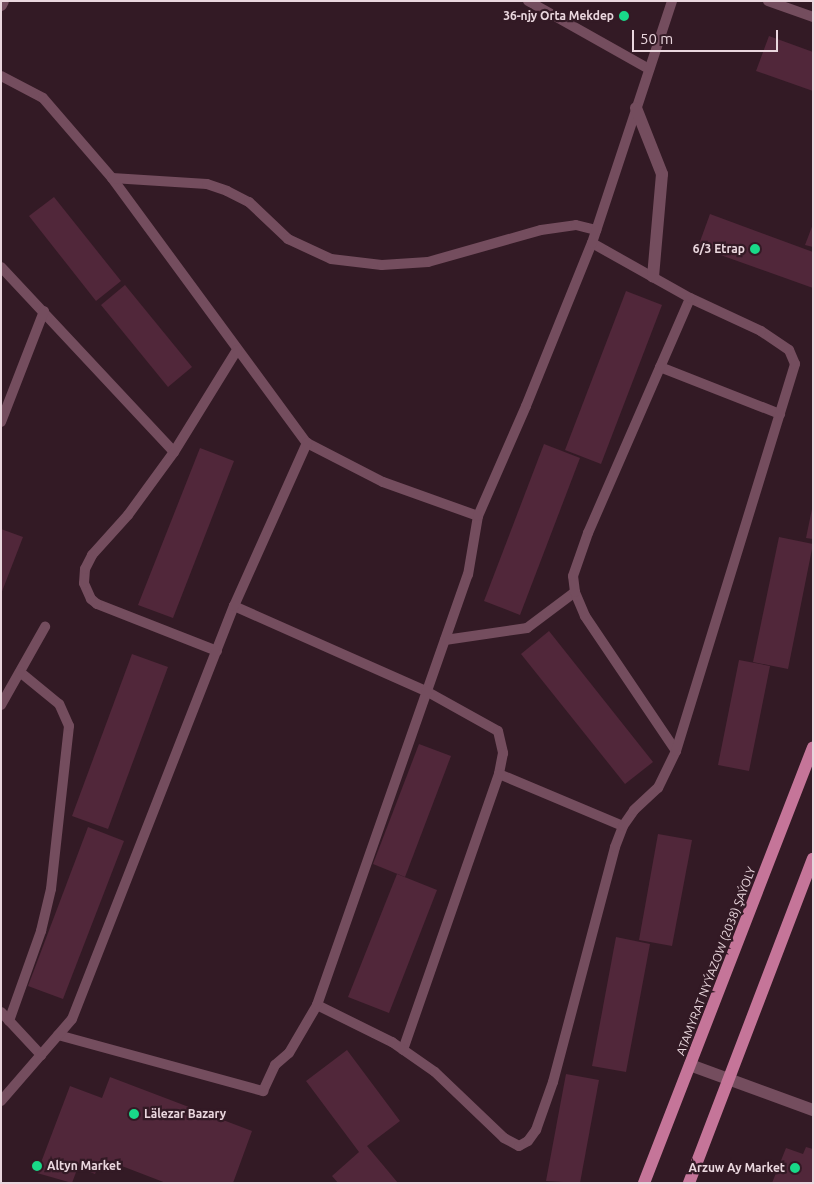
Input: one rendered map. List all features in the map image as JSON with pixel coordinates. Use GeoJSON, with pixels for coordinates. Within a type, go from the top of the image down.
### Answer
{"type":"FeatureCollection","features":[{"type":"Feature","properties":{"kind":"main road","name":"ATAMYRAT NYÝAZOW (2038) ŞAÝOLY"},"geometry":{"type":"LineString","coordinates":[[644,1183],[813,748]]}},
{"type":"Feature","properties":{"kind":"main road"},"geometry":{"type":"LineString","coordinates":[[689,1183],[813,858]]}},
{"type":"Feature","properties":{"kind":"main road"},"geometry":{"type":"LineString","coordinates":[[634,1183],[690,1065]]}},
{"type":"Feature","properties":{"kind":"street"},"geometry":{"type":"LineString","coordinates":[[636,108],[662,174],[653,277]]}},
{"type":"Feature","properties":{"kind":"street"},"geometry":{"type":"LineString","coordinates":[[690,1065],[813,1110]]}},
{"type":"Feature","properties":{"kind":"lane"},"geometry":{"type":"LineString","coordinates":[[528,1],[649,69]]}},
{"type":"Feature","properties":{"kind":"lane"},"geometry":{"type":"LineString","coordinates":[[58,1035],[263,1091],[276,1065],[289,1053],[317,1005],[473,560],[478,516],[592,243],[672,1]]}},
{"type":"Feature","properties":{"kind":"lane"},"geometry":{"type":"LineString","coordinates":[[768,1],[789,5],[813,17]]}},
{"type":"Feature","properties":{"kind":"lane"},"geometry":{"type":"LineString","coordinates":[[1,76],[43,98],[112,178],[307,443],[383,482],[478,516]]}},
{"type":"Feature","properties":{"kind":"lane"},"geometry":{"type":"LineString","coordinates":[[112,178],[212,186],[249,202],[288,240],[309,252],[339,260],[382,264],[428,262],[541,230],[576,225],[596,230]]}},
{"type":"Feature","properties":{"kind":"lane"},"geometry":{"type":"LineString","coordinates":[[317,1005],[403,1050],[435,1072],[504,1138],[519,1146],[528,1141],[536,1130],[553,1082],[623,826],[634,810],[658,788],[676,751],[795,364],[789,350],[761,330],[690,298],[592,243]]}},
{"type":"Feature","properties":{"kind":"lane"},"geometry":{"type":"LineString","coordinates":[[1,267],[174,452]]}},
{"type":"Feature","properties":{"kind":"lane"},"geometry":{"type":"LineString","coordinates":[[676,751],[586,616],[575,592],[573,576],[576,562],[690,298]]}},
{"type":"Feature","properties":{"kind":"lane"},"geometry":{"type":"LineString","coordinates":[[1,422],[44,311]]}},
{"type":"Feature","properties":{"kind":"lane"},"geometry":{"type":"LineString","coordinates":[[217,651],[97,604],[91,599],[84,584],[85,569],[92,555],[128,515],[174,452],[237,350]]}},
{"type":"Feature","properties":{"kind":"lane"},"geometry":{"type":"LineString","coordinates":[[660,367],[780,414]]}},
{"type":"Feature","properties":{"kind":"lane"},"geometry":{"type":"LineString","coordinates":[[1,1100],[72,1019],[83,996],[234,606],[307,443]]}},
{"type":"Feature","properties":{"kind":"lane"},"geometry":{"type":"LineString","coordinates":[[445,640],[527,628],[575,592]]}},
{"type":"Feature","properties":{"kind":"lane"},"geometry":{"type":"LineString","coordinates":[[234,606],[426,691],[498,731],[503,753],[499,774],[403,1050]]}},
{"type":"Feature","properties":{"kind":"lane"},"geometry":{"type":"LineString","coordinates":[[1,705],[45,627]]}},
{"type":"Feature","properties":{"kind":"lane"},"geometry":{"type":"LineString","coordinates":[[8,1021],[41,931],[51,889],[70,726],[60,704],[20,672]]}},
{"type":"Feature","properties":{"kind":"lane"},"geometry":{"type":"LineString","coordinates":[[499,774],[623,826]]}},
{"type":"Feature","properties":{"kind":"lane"},"geometry":{"type":"LineString","coordinates":[[1,1012],[41,1055]]}},
{"type":"Feature","properties":{"kind":"building"},"geometry":{"type":"Polygon","coordinates":[[[769,36],[813,52],[813,91],[756,71],[769,36]]]}},
{"type":"Feature","properties":{"kind":"building"},"geometry":{"type":"Polygon","coordinates":[[[54,197],[121,281],[96,301],[29,216],[54,197]]]}},
{"type":"Feature","properties":{"kind":"building","name":"6/3 Etrap"},"geometry":{"type":"Polygon","coordinates":[[[710,214],[813,252],[813,288],[698,247],[710,214]]]}},
{"type":"Feature","properties":{"kind":"building"},"geometry":{"type":"Polygon","coordinates":[[[813,224],[813,247],[805,245],[813,224]]]}},
{"type":"Feature","properties":{"kind":"building"},"geometry":{"type":"Polygon","coordinates":[[[125,285],[192,367],[168,387],[101,305],[125,285]]]}},
{"type":"Feature","properties":{"kind":"building"},"geometry":{"type":"Polygon","coordinates":[[[626,291],[662,305],[601,464],[565,450],[626,291]]]}},
{"type":"Feature","properties":{"kind":"building"},"geometry":{"type":"Polygon","coordinates":[[[544,444],[580,458],[520,615],[484,601],[544,444]]]}},
{"type":"Feature","properties":{"kind":"building"},"geometry":{"type":"Polygon","coordinates":[[[200,448],[234,461],[173,618],[138,605],[200,448]]]}},
{"type":"Feature","properties":{"kind":"building"},"geometry":{"type":"Polygon","coordinates":[[[813,509],[813,539],[806,538],[813,509]]]}},
{"type":"Feature","properties":{"kind":"building"},"geometry":{"type":"Polygon","coordinates":[[[1,529],[23,537],[1,594],[1,529]]]}},
{"type":"Feature","properties":{"kind":"building"},"geometry":{"type":"Polygon","coordinates":[[[779,537],[813,544],[788,669],[753,662],[779,537]]]}},
{"type":"Feature","properties":{"kind":"building"},"geometry":{"type":"Polygon","coordinates":[[[549,631],[653,762],[625,784],[521,654],[549,631]]]}},
{"type":"Feature","properties":{"kind":"building"},"geometry":{"type":"Polygon","coordinates":[[[132,654],[168,667],[108,829],[72,816],[132,654]]]}},
{"type":"Feature","properties":{"kind":"building"},"geometry":{"type":"Polygon","coordinates":[[[739,660],[770,666],[749,771],[718,765],[739,660]]]}},
{"type":"Feature","properties":{"kind":"building"},"geometry":{"type":"Polygon","coordinates":[[[419,744],[451,756],[405,877],[373,864],[419,744]]]}},
{"type":"Feature","properties":{"kind":"building"},"geometry":{"type":"Polygon","coordinates":[[[88,827],[124,841],[63,999],[28,986],[88,827]]]}},
{"type":"Feature","properties":{"kind":"building"},"geometry":{"type":"Polygon","coordinates":[[[658,834],[692,840],[672,946],[639,940],[658,834]]]}},
{"type":"Feature","properties":{"kind":"building"},"geometry":{"type":"Polygon","coordinates":[[[397,874],[437,890],[389,1013],[348,997],[397,874]]]}},
{"type":"Feature","properties":{"kind":"building"},"geometry":{"type":"Polygon","coordinates":[[[616,937],[650,944],[626,1072],[592,1066],[616,937]]]}},
{"type":"Feature","properties":{"kind":"building"},"geometry":{"type":"Polygon","coordinates":[[[347,1050],[400,1121],[367,1146],[398,1183],[338,1183],[332,1176],[359,1152],[306,1081],[347,1050]]]}},
{"type":"Feature","properties":{"kind":"building"},"geometry":{"type":"Polygon","coordinates":[[[566,1074],[599,1080],[580,1183],[546,1181],[566,1074]]]}},
{"type":"Feature","properties":{"kind":"building","name":"Lälezar Bazary"},"geometry":{"type":"Polygon","coordinates":[[[110,1077],[252,1131],[233,1183],[166,1183],[101,1158],[95,1174],[78,1167],[72,1183],[37,1173],[70,1086],[102,1098],[110,1077]]]}},
{"type":"Feature","properties":{"kind":"building","name":"Arzuw Ay Market"},"geometry":{"type":"Polygon","coordinates":[[[806,1147],[813,1149],[813,1183],[772,1183],[786,1148],[803,1154],[806,1147]]]}},
{"type":"Feature","properties":{"kind":"place","name":"36-njy Orta Mekdep"},"geometry":{"type":"Point","coordinates":[624,16]}},
{"type":"Feature","properties":{"kind":"place","name":"6/3 Etrap"},"geometry":{"type":"Point","coordinates":[755,249]}},
{"type":"Feature","properties":{"kind":"place","name":"Lälezar Bazary"},"geometry":{"type":"Point","coordinates":[134,1114]}},
{"type":"Feature","properties":{"kind":"place","name":"Altyn Market"},"geometry":{"type":"Point","coordinates":[37,1166]}},
{"type":"Feature","properties":{"kind":"place","name":"Arzuw Ay Market"},"geometry":{"type":"Point","coordinates":[795,1168]}}]}
